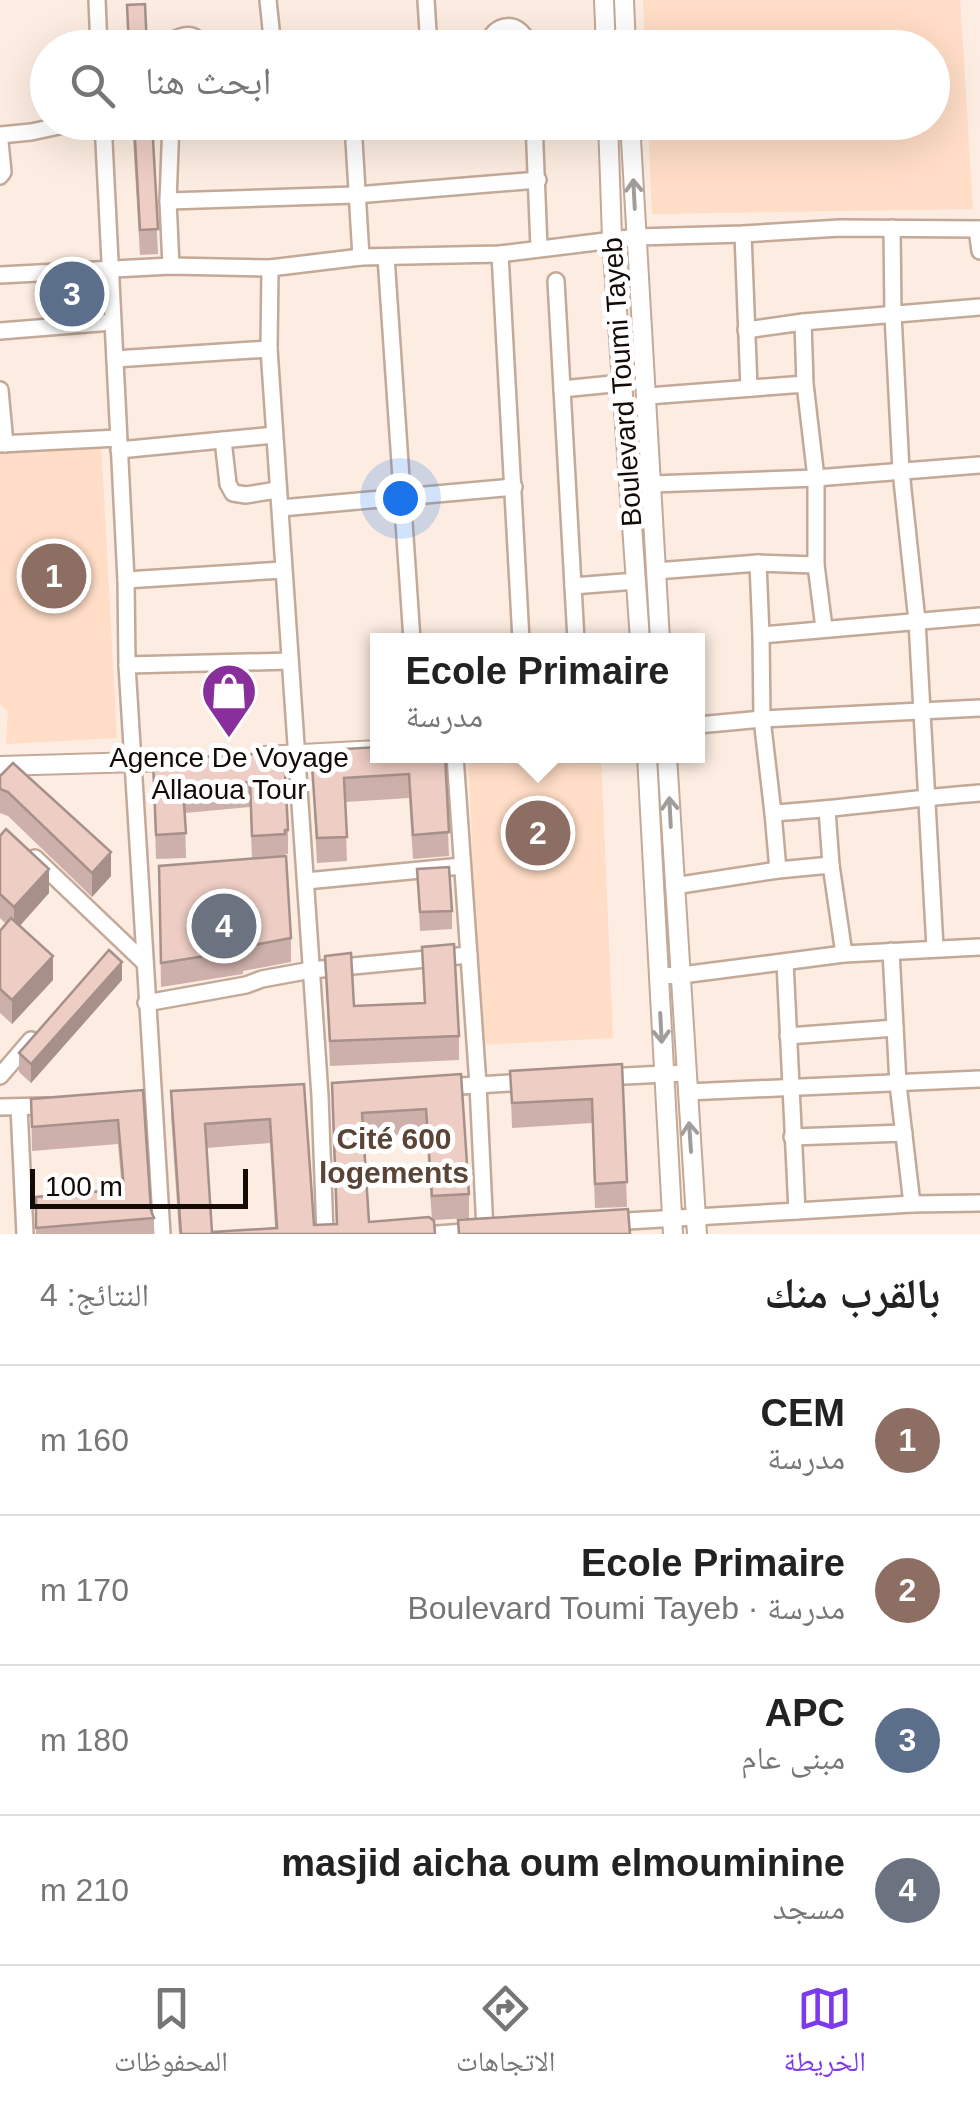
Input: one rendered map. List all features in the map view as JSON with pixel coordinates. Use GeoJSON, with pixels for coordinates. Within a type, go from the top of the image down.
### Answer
{"type":"FeatureCollection","features":[{"type":"Feature","properties":{"kind":"main road"},"geometry":{"type":"LineString","coordinates":[[604,0],[605,30]]}},
{"type":"Feature","properties":{"kind":"main road"},"geometry":{"type":"LineString","coordinates":[[624,0],[625,30]]}},
{"type":"Feature","properties":{"kind":"main road","name":"Boulevard Toumi Tayeb"},"geometry":{"type":"LineString","coordinates":[[609,140],[640,633]]}},
{"type":"Feature","properties":{"kind":"main road","name":"Boulevard Toumi Tayeb"},"geometry":{"type":"LineString","coordinates":[[631,140],[660,633]]}},
{"type":"Feature","properties":{"kind":"main road"},"geometry":{"type":"LineString","coordinates":[[243,757],[370,750]]}},
{"type":"Feature","properties":{"kind":"main road"},"geometry":{"type":"LineString","coordinates":[[0,765],[188,760]]}},
{"type":"Feature","properties":{"kind":"main road"},"geometry":{"type":"LineString","coordinates":[[647,763],[673,1226]]}},
{"type":"Feature","properties":{"kind":"main road"},"geometry":{"type":"LineString","coordinates":[[667,763],[697,1225]]}},
{"type":"Feature","properties":{"kind":"street"},"geometry":{"type":"LineString","coordinates":[[97,0],[98,30]]}},
{"type":"Feature","properties":{"kind":"street"},"geometry":{"type":"LineString","coordinates":[[268,0],[271,30]]}},
{"type":"Feature","properties":{"kind":"street"},"geometry":{"type":"LineString","coordinates":[[426,0],[428,30]]}},
{"type":"Feature","properties":{"kind":"street"},"geometry":{"type":"LineString","coordinates":[[0,176],[0,138],[30,132]]}},
{"type":"Feature","properties":{"kind":"street"},"geometry":{"type":"LineString","coordinates":[[103,140],[127,666],[162,1234]]}},
{"type":"Feature","properties":{"kind":"street"},"geometry":{"type":"LineString","coordinates":[[170,140],[171,266]]}},
{"type":"Feature","properties":{"kind":"street"},"geometry":{"type":"LineString","coordinates":[[358,140],[356,194],[361,257]]}},
{"type":"Feature","properties":{"kind":"street"},"geometry":{"type":"LineString","coordinates":[[535,140],[539,248]]}},
{"type":"Feature","properties":{"kind":"street"},"geometry":{"type":"LineString","coordinates":[[168,202],[356,194],[538,180]]}},
{"type":"Feature","properties":{"kind":"street"},"geometry":{"type":"LineString","coordinates":[[0,274],[171,266],[270,268],[361,257],[500,254],[612,238],[840,228],[978,229],[980,250]]}},
{"type":"Feature","properties":{"kind":"street"},"geometry":{"type":"LineString","coordinates":[[892,228],[901,471],[917,620],[935,948]]}},
{"type":"Feature","properties":{"kind":"street"},"geometry":{"type":"LineString","coordinates":[[743,234],[750,388]]}},
{"type":"Feature","properties":{"kind":"street"},"geometry":{"type":"LineString","coordinates":[[500,254],[522,633]]}},
{"type":"Feature","properties":{"kind":"street"},"geometry":{"type":"LineString","coordinates":[[386,257],[412,633]]}},
{"type":"Feature","properties":{"kind":"street"},"geometry":{"type":"LineString","coordinates":[[270,268],[269,349],[277,490],[298,754],[325,1234]]}},
{"type":"Feature","properties":{"kind":"street"},"geometry":{"type":"LineString","coordinates":[[556,281],[576,633]]}},
{"type":"Feature","properties":{"kind":"street"},"geometry":{"type":"LineString","coordinates":[[746,330],[980,307]]}},
{"type":"Feature","properties":{"kind":"street"},"geometry":{"type":"LineString","coordinates":[[0,331],[112,322]]}},
{"type":"Feature","properties":{"kind":"street"},"geometry":{"type":"LineString","coordinates":[[803,322],[805,384],[816,478],[816,565],[824,628]]}},
{"type":"Feature","properties":{"kind":"street"},"geometry":{"type":"LineString","coordinates":[[115,358],[269,349]]}},
{"type":"Feature","properties":{"kind":"street"},"geometry":{"type":"LineString","coordinates":[[562,389],[622,383]]}},
{"type":"Feature","properties":{"kind":"street"},"geometry":{"type":"LineString","coordinates":[[648,396],[805,384]]}},
{"type":"Feature","properties":{"kind":"street"},"geometry":{"type":"LineString","coordinates":[[0,390],[3,444],[119,444],[274,435]]}},
{"type":"Feature","properties":{"kind":"street"},"geometry":{"type":"LineString","coordinates":[[222,440],[228,484],[234,494],[277,490]]}},
{"type":"Feature","properties":{"kind":"street"},"geometry":{"type":"LineString","coordinates":[[652,484],[816,478],[980,465]]}},
{"type":"Feature","properties":{"kind":"street"},"geometry":{"type":"LineString","coordinates":[[280,508],[514,487]]}},
{"type":"Feature","properties":{"kind":"street"},"geometry":{"type":"LineString","coordinates":[[656,571],[758,564],[816,565]]}},
{"type":"Feature","properties":{"kind":"street"},"geometry":{"type":"LineString","coordinates":[[758,564],[762,718],[778,870]]}},
{"type":"Feature","properties":{"kind":"street"},"geometry":{"type":"LineString","coordinates":[[126,580],[283,570]]}},
{"type":"Feature","properties":{"kind":"street"},"geometry":{"type":"LineString","coordinates":[[573,586],[636,581]]}},
{"type":"Feature","properties":{"kind":"street"},"geometry":{"type":"LineString","coordinates":[[761,635],[980,616]]}},
{"type":"Feature","properties":{"kind":"street"},"geometry":{"type":"LineString","coordinates":[[127,666],[290,661]]}},
{"type":"Feature","properties":{"kind":"street"},"geometry":{"type":"LineString","coordinates":[[705,723],[980,708]]}},
{"type":"Feature","properties":{"kind":"street"},"geometry":{"type":"LineString","coordinates":[[455,763],[485,1231]]}},
{"type":"Feature","properties":{"kind":"street"},"geometry":{"type":"LineString","coordinates":[[773,813],[980,793]]}},
{"type":"Feature","properties":{"kind":"street"},"geometry":{"type":"LineString","coordinates":[[827,810],[830,865],[844,954]]}},
{"type":"Feature","properties":{"kind":"street"},"geometry":{"type":"LineString","coordinates":[[27,850],[144,962]]}},
{"type":"Feature","properties":{"kind":"street"},"geometry":{"type":"LineString","coordinates":[[674,886],[830,865]]}},
{"type":"Feature","properties":{"kind":"street"},"geometry":{"type":"LineString","coordinates":[[286,869],[305,874],[462,866]]}},
{"type":"Feature","properties":{"kind":"street"},"geometry":{"type":"LineString","coordinates":[[139,880],[157,879]]}},
{"type":"Feature","properties":{"kind":"street"},"geometry":{"type":"LineString","coordinates":[[108,952],[120,939]]}},
{"type":"Feature","properties":{"kind":"street"},"geometry":{"type":"LineString","coordinates":[[658,976],[844,954],[980,946]]}},
{"type":"Feature","properties":{"kind":"street"},"geometry":{"type":"LineString","coordinates":[[891,950],[898,1084],[912,1204]]}},
{"type":"Feature","properties":{"kind":"street"},"geometry":{"type":"LineString","coordinates":[[146,1003],[311,970],[469,955]]}},
{"type":"Feature","properties":{"kind":"street"},"geometry":{"type":"LineString","coordinates":[[784,962],[797,1211]]}},
{"type":"Feature","properties":{"kind":"street"},"geometry":{"type":"LineString","coordinates":[[0,1076],[48,1021]]}},
{"type":"Feature","properties":{"kind":"street"},"geometry":{"type":"LineString","coordinates":[[788,1036],[895,1028]]}},
{"type":"Feature","properties":{"kind":"street"},"geometry":{"type":"LineString","coordinates":[[589,1078],[663,1074],[686,1083],[790,1089],[980,1079]]}},
{"type":"Feature","properties":{"kind":"street"},"geometry":{"type":"LineString","coordinates":[[438,1087],[552,1080]]}},
{"type":"Feature","properties":{"kind":"street"},"geometry":{"type":"LineString","coordinates":[[301,1096],[339,1094]]}},
{"type":"Feature","properties":{"kind":"street"},"geometry":{"type":"LineString","coordinates":[[134,1103],[172,1101]]}},
{"type":"Feature","properties":{"kind":"street"},"geometry":{"type":"LineString","coordinates":[[0,1107],[58,1105]]}},
{"type":"Feature","properties":{"kind":"street"},"geometry":{"type":"LineString","coordinates":[[19,1106],[24,1234]]}},
{"type":"Feature","properties":{"kind":"street"},"geometry":{"type":"LineString","coordinates":[[792,1138],[904,1133]]}},
{"type":"Feature","properties":{"kind":"street"},"geometry":{"type":"LineString","coordinates":[[597,1223],[697,1225],[797,1211],[980,1203]]}},
{"type":"Feature","properties":{"kind":"street"},"geometry":{"type":"LineString","coordinates":[[437,1234],[504,1230]]}},
{"type":"Feature","properties":{"kind":"shaded area"},"geometry":{"type":"Polygon","coordinates":[[[643,0],[960,0],[973,209],[652,214],[649,140],[950,140],[950,30],[644,30],[643,0]]]}},
{"type":"Feature","properties":{"kind":"shaded area"},"geometry":{"type":"Polygon","coordinates":[[[101,440],[117,738],[6,744],[8,711],[0,704],[0,448],[101,440]]]}},
{"type":"Feature","properties":{"kind":"shaded area"},"geometry":{"type":"Polygon","coordinates":[[[468,763],[601,763],[613,1038],[481,1045],[468,763]]]}},
{"type":"Feature","properties":{"kind":"building"},"geometry":{"type":"Polygon","coordinates":[[[145,4],[146,30],[128,30],[127,5],[145,4]]]}},
{"type":"Feature","properties":{"kind":"building"},"geometry":{"type":"Polygon","coordinates":[[[135,140],[153,140],[158,229],[140,230],[135,140]]]}},
{"type":"Feature","properties":{"kind":"building"},"geometry":{"type":"Polygon","coordinates":[[[92,263],[94,286],[50,291],[51,265],[92,263]]]}},
{"type":"Feature","properties":{"kind":"building"},"geometry":{"type":"Polygon","coordinates":[[[370,747],[370,763],[445,763],[449,832],[413,835],[409,774],[344,778],[347,837],[317,838],[311,751],[370,747]]]}},
{"type":"Feature","properties":{"kind":"building"},"geometry":{"type":"Polygon","coordinates":[[[284,752],[288,830],[285,834],[252,836],[250,782],[183,789],[186,833],[156,835],[153,760],[284,752]]]}},
{"type":"Feature","properties":{"kind":"building"},"geometry":{"type":"Polygon","coordinates":[[[13,763],[111,852],[92,873],[8,792],[0,789],[0,776],[13,763]]]}},
{"type":"Feature","properties":{"kind":"building"},"geometry":{"type":"Polygon","coordinates":[[[6,829],[49,869],[14,907],[0,894],[0,836],[6,829]]]}},
{"type":"Feature","properties":{"kind":"building"},"geometry":{"type":"Polygon","coordinates":[[[286,856],[291,938],[161,963],[159,866],[286,856]]]}},
{"type":"Feature","properties":{"kind":"building"},"geometry":{"type":"Polygon","coordinates":[[[449,867],[452,911],[420,912],[417,869],[449,867]]]}},
{"type":"Feature","properties":{"kind":"building"},"geometry":{"type":"Polygon","coordinates":[[[11,918],[53,956],[12,1000],[0,989],[0,931],[11,918]]]}},
{"type":"Feature","properties":{"kind":"building"},"geometry":{"type":"Polygon","coordinates":[[[454,944],[459,1036],[330,1041],[325,956],[351,953],[354,1006],[425,1003],[422,947],[454,944]]]}},
{"type":"Feature","properties":{"kind":"building"},"geometry":{"type":"Polygon","coordinates":[[[109,950],[122,962],[31,1064],[19,1053],[109,950]]]}},
{"type":"Feature","properties":{"kind":"building"},"geometry":{"type":"Polygon","coordinates":[[[622,1064],[627,1182],[595,1184],[592,1099],[512,1103],[510,1071],[622,1064]]]}},
{"type":"Feature","properties":{"kind":"building"},"geometry":{"type":"Polygon","coordinates":[[[461,1074],[469,1194],[432,1196],[426,1109],[362,1113],[369,1222],[429,1217],[434,1221],[435,1234],[181,1234],[171,1091],[304,1084],[314,1225],[337,1224],[332,1083],[461,1074]],[[270,1119],[205,1124],[212,1232],[277,1228],[270,1119]]]}},
{"type":"Feature","properties":{"kind":"building"},"geometry":{"type":"Polygon","coordinates":[[[143,1090],[154,1218],[36,1228],[36,1197],[124,1189],[118,1120],[32,1127],[31,1099],[143,1090]]]}},
{"type":"Feature","properties":{"kind":"building"},"geometry":{"type":"Polygon","coordinates":[[[628,1209],[630,1234],[459,1234],[458,1220],[628,1209]]]}},
{"type":"Feature","properties":{"kind":"place","name":"APC"},"geometry":{"type":"Point","coordinates":[72,294]}},
{"type":"Feature","properties":{"kind":"place","name":"CEM"},"geometry":{"type":"Point","coordinates":[54,576]}},
{"type":"Feature","properties":{"kind":"place","name":"Agence De Voyage Allaoua Tour"},"geometry":{"type":"Point","coordinates":[229,740]}},
{"type":"Feature","properties":{"kind":"place","name":"Ecole Primaire"},"geometry":{"type":"Point","coordinates":[538,833]}},
{"type":"Feature","properties":{"kind":"place","name":"masjid aicha oum elmouminine"},"geometry":{"type":"Point","coordinates":[224,926]}},
{"type":"Feature","properties":{"kind":"district","name":"Cité 600 logements"},"geometry":{"type":"Point","coordinates":[394,1155]}}]}
